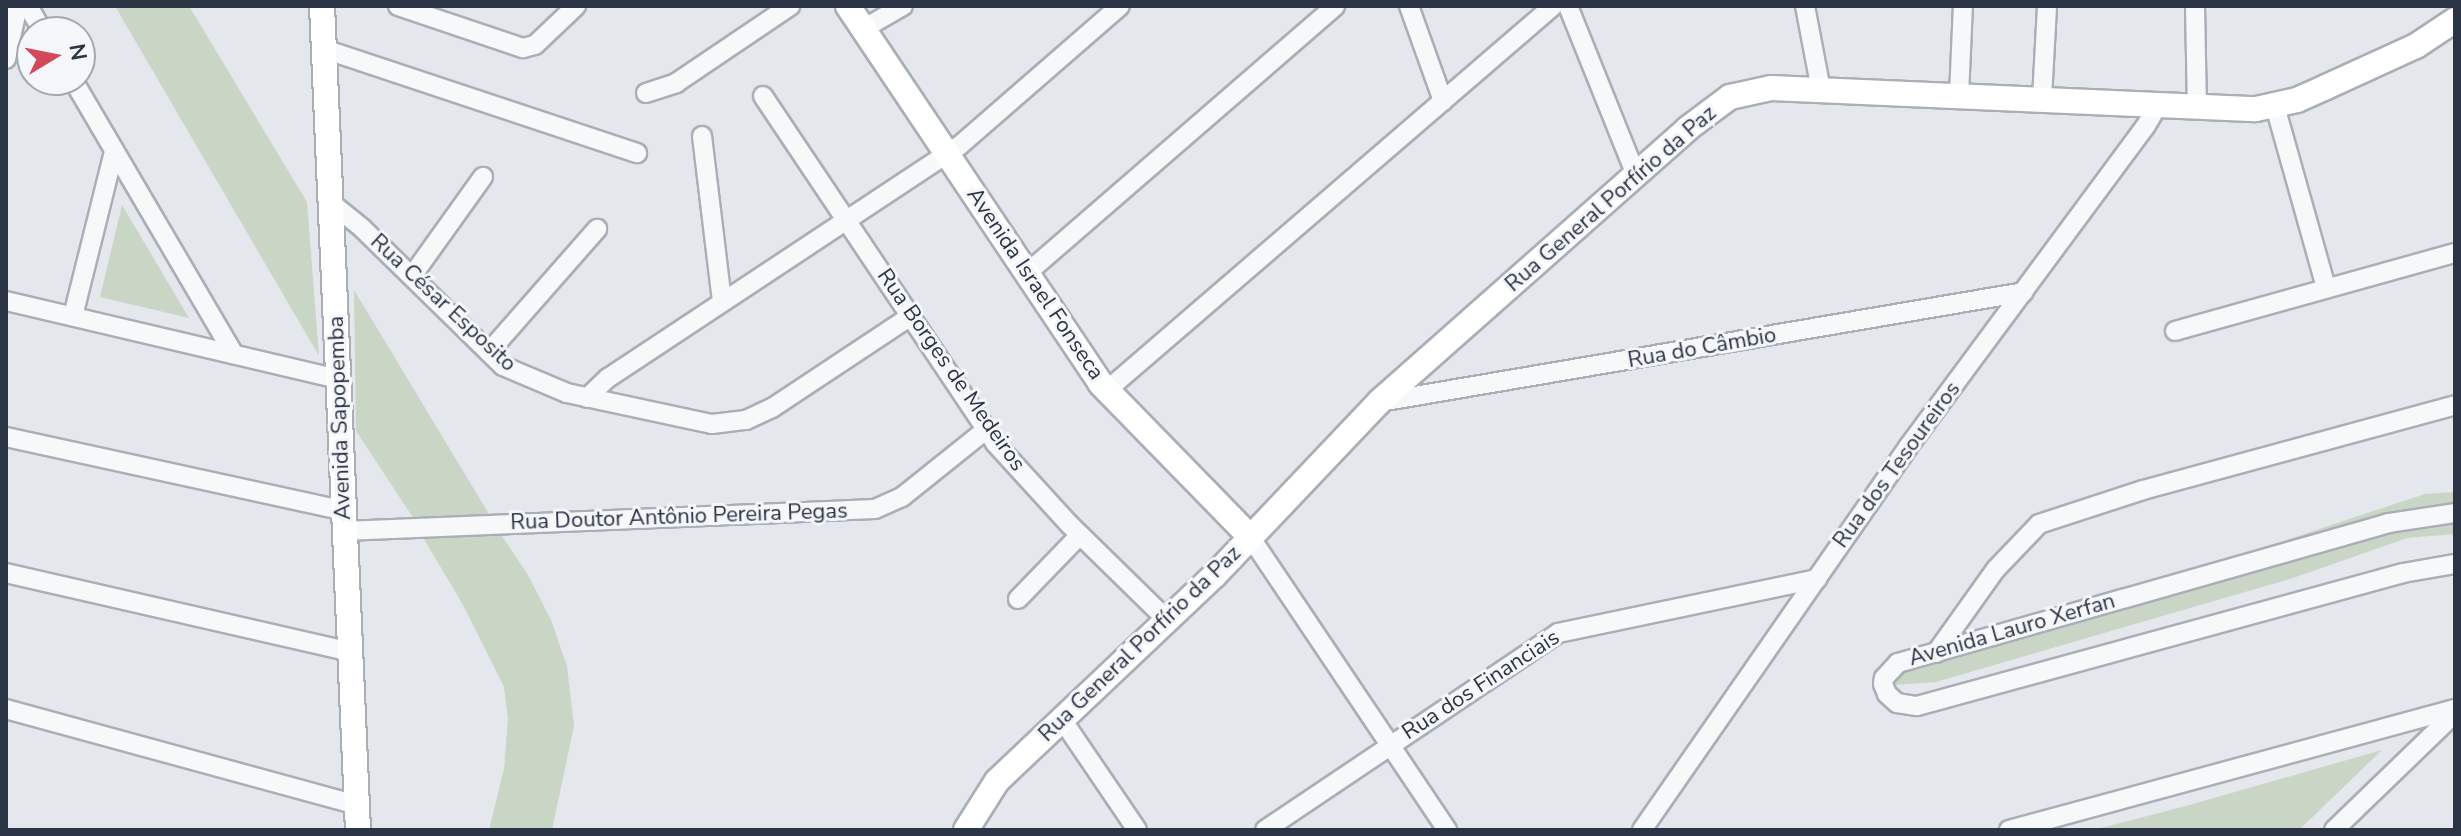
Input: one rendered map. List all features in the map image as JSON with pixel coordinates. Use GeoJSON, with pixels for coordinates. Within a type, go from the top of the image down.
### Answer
{"type":"FeatureCollection","features":[{"type":"Feature","properties":{"kind":"street"},"geometry":{"type":"LineString","coordinates":[[6,59],[18,6]]}},
{"type":"Feature","properties":{"kind":"street","name":"Avenida Sapopemba"},"geometry":{"type":"LineString","coordinates":[[316,6],[324,49],[358,830]]}},
{"type":"Feature","properties":{"kind":"street"},"geometry":{"type":"LineString","coordinates":[[398,6],[523,48],[535,45],[576,6]]}},
{"type":"Feature","properties":{"kind":"street"},"geometry":{"type":"LineString","coordinates":[[646,93],[676,83],[790,6]]}},
{"type":"Feature","properties":{"kind":"street","name":"Avenida Israel Fonseca"},"geometry":{"type":"LineString","coordinates":[[848,6],[1106,391],[1251,538]]}},
{"type":"Feature","properties":{"kind":"street"},"geometry":{"type":"LineString","coordinates":[[863,29],[903,6]]}},
{"type":"Feature","properties":{"kind":"street"},"geometry":{"type":"LineString","coordinates":[[1026,274],[1335,6]]}},
{"type":"Feature","properties":{"kind":"street"},"geometry":{"type":"LineString","coordinates":[[1409,6],[1443,101]]}},
{"type":"Feature","properties":{"kind":"street"},"geometry":{"type":"LineString","coordinates":[[1106,391],[1553,6]]}},
{"type":"Feature","properties":{"kind":"street"},"geometry":{"type":"LineString","coordinates":[[1568,6],[1636,175]]}},
{"type":"Feature","properties":{"kind":"street"},"geometry":{"type":"LineString","coordinates":[[1805,6],[1821,90]]}},
{"type":"Feature","properties":{"kind":"street"},"geometry":{"type":"LineString","coordinates":[[1959,96],[1963,6]]}},
{"type":"Feature","properties":{"kind":"street"},"geometry":{"type":"LineString","coordinates":[[2042,99],[2047,6]]}},
{"type":"Feature","properties":{"kind":"street"},"geometry":{"type":"LineString","coordinates":[[2195,6],[2197,107]]}},
{"type":"Feature","properties":{"kind":"street"},"geometry":{"type":"LineString","coordinates":[[587,398],[608,378],[978,131],[1109,9]]}},
{"type":"Feature","properties":{"kind":"street","name":"Rua General Porfírio da Paz"},"geometry":{"type":"LineString","coordinates":[[966,830],[997,781],[1168,621],[1251,538],[1313,467],[1379,402],[1687,129],[1730,97],[1771,88],[2197,107],[2275,106],[2416,46],[2455,20]]}},
{"type":"Feature","properties":{"kind":"street"},"geometry":{"type":"LineString","coordinates":[[324,49],[637,153]]}},
{"type":"Feature","properties":{"kind":"street"},"geometry":{"type":"LineString","coordinates":[[82,96],[234,354]]}},
{"type":"Feature","properties":{"kind":"street","name":"Rua Borges de Medeiros"},"geometry":{"type":"LineString","coordinates":[[763,96],[987,429],[1028,481],[1168,621]]}},
{"type":"Feature","properties":{"kind":"street","name":"Rua dos Tesoureiros"},"geometry":{"type":"LineString","coordinates":[[1642,830],[1908,447],[2159,104]]}},
{"type":"Feature","properties":{"kind":"street"},"geometry":{"type":"LineString","coordinates":[[2275,106],[2326,288]]}},
{"type":"Feature","properties":{"kind":"street"},"geometry":{"type":"LineString","coordinates":[[702,136],[722,302]]}},
{"type":"Feature","properties":{"kind":"street"},"geometry":{"type":"LineString","coordinates":[[73,316],[114,151]]}},
{"type":"Feature","properties":{"kind":"street"},"geometry":{"type":"LineString","coordinates":[[412,276],[483,177]]}},
{"type":"Feature","properties":{"kind":"street","name":"Rua César Esposito"},"geometry":{"type":"LineString","coordinates":[[330,202],[412,276],[503,366],[523,378],[587,398],[712,424],[746,420],[772,408],[911,316]]}},
{"type":"Feature","properties":{"kind":"street"},"geometry":{"type":"LineString","coordinates":[[489,352],[597,229]]}},
{"type":"Feature","properties":{"kind":"street"},"geometry":{"type":"LineString","coordinates":[[2175,331],[2455,253]]}},
{"type":"Feature","properties":{"kind":"street","name":"Rua do Câmbio"},"geometry":{"type":"LineString","coordinates":[[1379,402],[2024,292]]}},
{"type":"Feature","properties":{"kind":"street"},"geometry":{"type":"LineString","coordinates":[[6,301],[338,379]]}},
{"type":"Feature","properties":{"kind":"street"},"geometry":{"type":"LineString","coordinates":[[1936,653],[1996,569],[2039,524],[2143,490],[2455,405]]}},
{"type":"Feature","properties":{"kind":"street","name":"Rua Doutor Antônio Pereira Pegas"},"geometry":{"type":"LineString","coordinates":[[6,437],[344,521],[875,509],[902,497],[987,429]]}},
{"type":"Feature","properties":{"kind":"street","name":"Avenida Lauro Xerfan"},"geometry":{"type":"LineString","coordinates":[[2455,513],[2389,523],[1898,663],[1884,678],[1887,694],[1897,703],[1917,706],[2403,573],[2455,564]]}},
{"type":"Feature","properties":{"kind":"street"},"geometry":{"type":"LineString","coordinates":[[1018,599],[1080,535]]}},
{"type":"Feature","properties":{"kind":"street"},"geometry":{"type":"LineString","coordinates":[[1251,538],[1447,830]]}},
{"type":"Feature","properties":{"kind":"street"},"geometry":{"type":"LineString","coordinates":[[6,573],[350,652]]}},
{"type":"Feature","properties":{"kind":"street","name":"Rua dos Financiais"},"geometry":{"type":"LineString","coordinates":[[1265,830],[1558,633],[1817,579]]}},
{"type":"Feature","properties":{"kind":"street"},"geometry":{"type":"LineString","coordinates":[[6,709],[357,805]]}},
{"type":"Feature","properties":{"kind":"street"},"geometry":{"type":"LineString","coordinates":[[2009,830],[2455,711]]}},
{"type":"Feature","properties":{"kind":"street"},"geometry":{"type":"LineString","coordinates":[[2334,830],[2455,711]]}},
{"type":"Feature","properties":{"kind":"street"},"geometry":{"type":"LineString","coordinates":[[1061,718],[1137,830]]}},
{"type":"Feature","properties":{"kind":"green space"},"geometry":{"type":"Polygon","coordinates":[[[115,6],[189,6],[307,202],[319,356],[115,6]]]}},
{"type":"Feature","properties":{"kind":"green space"},"geometry":{"type":"Polygon","coordinates":[[[122,205],[128,215],[189,318],[100,297],[122,205]]]}},
{"type":"Feature","properties":{"kind":"green space"},"geometry":{"type":"Polygon","coordinates":[[[354,290],[489,514],[414,519],[356,431],[354,290]]]}},
{"type":"Feature","properties":{"kind":"green space"},"geometry":{"type":"Polygon","coordinates":[[[2455,492],[2455,534],[2407,538],[2293,578],[1936,682],[1896,685],[1889,669],[1943,640],[2204,567],[2425,494],[2455,492]]]}},
{"type":"Feature","properties":{"kind":"green space"},"geometry":{"type":"Polygon","coordinates":[[[498,530],[528,575],[551,620],[567,666],[574,726],[552,830],[489,830],[504,769],[508,719],[504,687],[463,605],[421,534],[498,530]]]}},
{"type":"Feature","properties":{"kind":"green space"},"geometry":{"type":"Polygon","coordinates":[[[2382,750],[2299,830],[2093,830],[2186,806],[2382,750]]]}}]}
